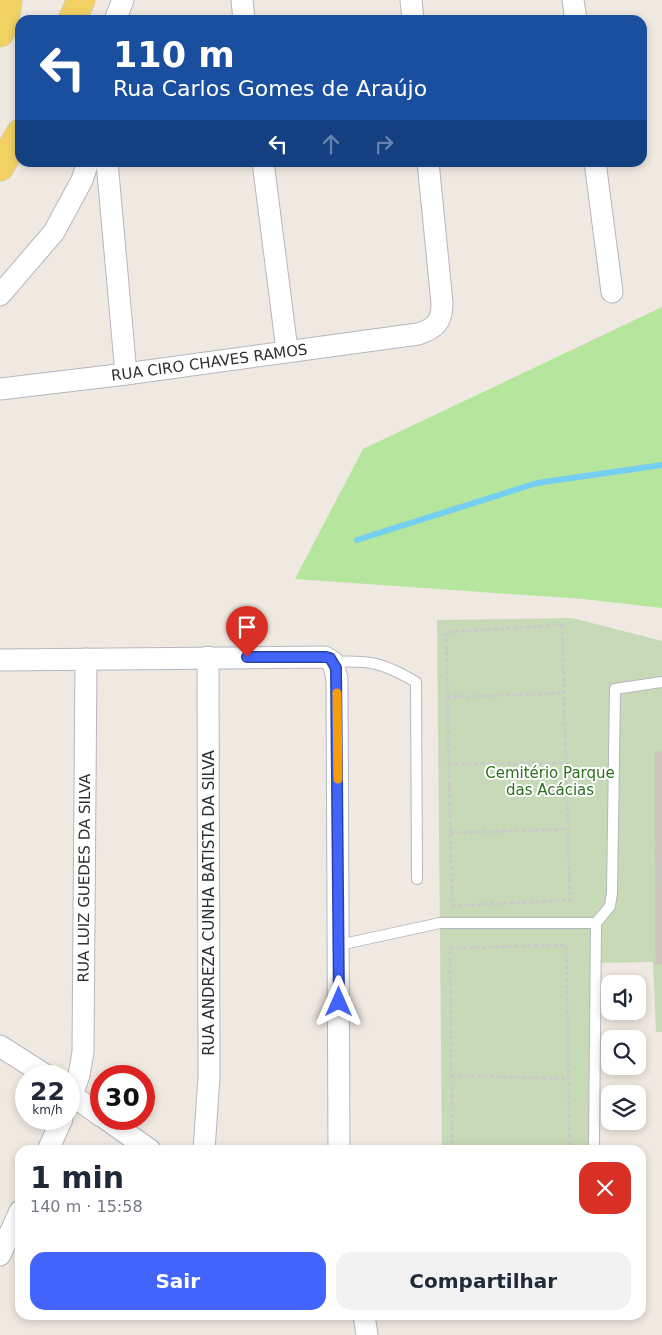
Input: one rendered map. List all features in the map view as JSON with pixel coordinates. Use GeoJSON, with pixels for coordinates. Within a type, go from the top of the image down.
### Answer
{"type":"FeatureCollection","features":[{"type":"Feature","properties":{"kind":"main road"},"geometry":{"type":"LineString","coordinates":[[0,33],[5,23],[8,0]]}},
{"type":"Feature","properties":{"kind":"main road"},"geometry":{"type":"LineString","coordinates":[[74,15],[81,0]]}},
{"type":"Feature","properties":{"kind":"main road"},"geometry":{"type":"LineString","coordinates":[[0,167],[15,142]]}},
{"type":"Feature","properties":{"kind":"street"},"geometry":{"type":"LineString","coordinates":[[117,15],[123,0]]}},
{"type":"Feature","properties":{"kind":"street"},"geometry":{"type":"LineString","coordinates":[[242,0],[244,15]]}},
{"type":"Feature","properties":{"kind":"street"},"geometry":{"type":"LineString","coordinates":[[411,0],[412,15]]}},
{"type":"Feature","properties":{"kind":"street"},"geometry":{"type":"LineString","coordinates":[[574,0],[576,15]]}},
{"type":"Feature","properties":{"kind":"street"},"geometry":{"type":"LineString","coordinates":[[0,295],[54,232],[82,180],[86,167]]}},
{"type":"Feature","properties":{"kind":"street"},"geometry":{"type":"LineString","coordinates":[[107,167],[126,374]]}},
{"type":"Feature","properties":{"kind":"street"},"geometry":{"type":"LineString","coordinates":[[264,167],[287,350]]}},
{"type":"Feature","properties":{"kind":"street","name":"RUA CIRO CHAVES RAMOS"},"geometry":{"type":"LineString","coordinates":[[0,389],[126,374],[287,350],[418,334],[431,330],[438,324],[442,315],[428,167]]}},
{"type":"Feature","properties":{"kind":"street"},"geometry":{"type":"LineString","coordinates":[[596,167],[612,292]]}},
{"type":"Feature","properties":{"kind":"street"},"geometry":{"type":"LineString","coordinates":[[0,660],[208,656],[326,657],[335,670],[339,945],[338,1145]]}},
{"type":"Feature","properties":{"kind":"street","name":"RUA ANDREZA CUNHA BATISTA DA SILVA"},"geometry":{"type":"LineString","coordinates":[[204,1145],[209,1076],[208,656]]}},
{"type":"Feature","properties":{"kind":"street","name":"RUA LUIZ GUEDES DA SILVA"},"geometry":{"type":"LineString","coordinates":[[79,1065],[83,1052],[86,659]]}},
{"type":"Feature","properties":{"kind":"street"},"geometry":{"type":"LineString","coordinates":[[0,1046],[30,1065]]}},
{"type":"Feature","properties":{"kind":"street"},"geometry":{"type":"LineString","coordinates":[[50,1145],[57,1130]]}},
{"type":"Feature","properties":{"kind":"street"},"geometry":{"type":"LineString","coordinates":[[122,1130],[143,1145]]}},
{"type":"Feature","properties":{"kind":"street"},"geometry":{"type":"LineString","coordinates":[[0,1255],[15,1222]]}},
{"type":"Feature","properties":{"kind":"street"},"geometry":{"type":"LineString","coordinates":[[365,1320],[367,1335]]}},
{"type":"Feature","properties":{"kind":"lane"},"geometry":{"type":"LineString","coordinates":[[335,670],[362,661],[386,665],[416,682],[417,879]]}},
{"type":"Feature","properties":{"kind":"lane"},"geometry":{"type":"LineString","coordinates":[[594,1145],[596,923],[610,906],[612,893],[614,689],[662,682]]}},
{"type":"Feature","properties":{"kind":"lane"},"geometry":{"type":"LineString","coordinates":[[339,945],[440,923],[596,923]]}},
{"type":"Feature","properties":{"kind":"path"},"geometry":{"type":"LineString","coordinates":[[562,625],[564,693],[570,900],[452,906],[446,632],[562,625]]}},
{"type":"Feature","properties":{"kind":"path"},"geometry":{"type":"LineString","coordinates":[[447,697],[564,693]]}},
{"type":"Feature","properties":{"kind":"path"},"geometry":{"type":"LineString","coordinates":[[448,764],[566,763]]}},
{"type":"Feature","properties":{"kind":"path"},"geometry":{"type":"LineString","coordinates":[[450,833],[568,829]]}},
{"type":"Feature","properties":{"kind":"path"},"geometry":{"type":"LineString","coordinates":[[452,1145],[450,948],[566,945],[570,1145]]}},
{"type":"Feature","properties":{"kind":"path"},"geometry":{"type":"LineString","coordinates":[[451,1075],[569,1079]]}},
{"type":"Feature","properties":{"kind":"green space"},"geometry":{"type":"Polygon","coordinates":[[[662,307],[662,608],[583,599],[295,579],[363,449],[662,307]]]}},
{"type":"Feature","properties":{"kind":"green space","name":"Cemitério Parque das Acácias"},"geometry":{"type":"Polygon","coordinates":[[[572,618],[662,641],[662,1032],[656,1032],[653,962],[595,963],[589,1145],[442,1145],[437,620],[572,618]]]}},
{"type":"Feature","properties":{"kind":"building"},"geometry":{"type":"Polygon","coordinates":[[[655,752],[662,752],[662,964],[656,964],[655,752]]]}},
{"type":"Feature","properties":{"kind":"waterway"},"geometry":{"type":"LineString","coordinates":[[357,540],[537,483],[662,465]]}},
{"type":"Feature","properties":{"kind":"slow traffic"},"geometry":{"type":"LineString","coordinates":[[337,693],[338,779]]}},
{"type":"Feature","properties":{"kind":"route"},"geometry":{"type":"LineString","coordinates":[[247,657],[326,657],[330,658],[336,668],[339,1002]]}}]}
